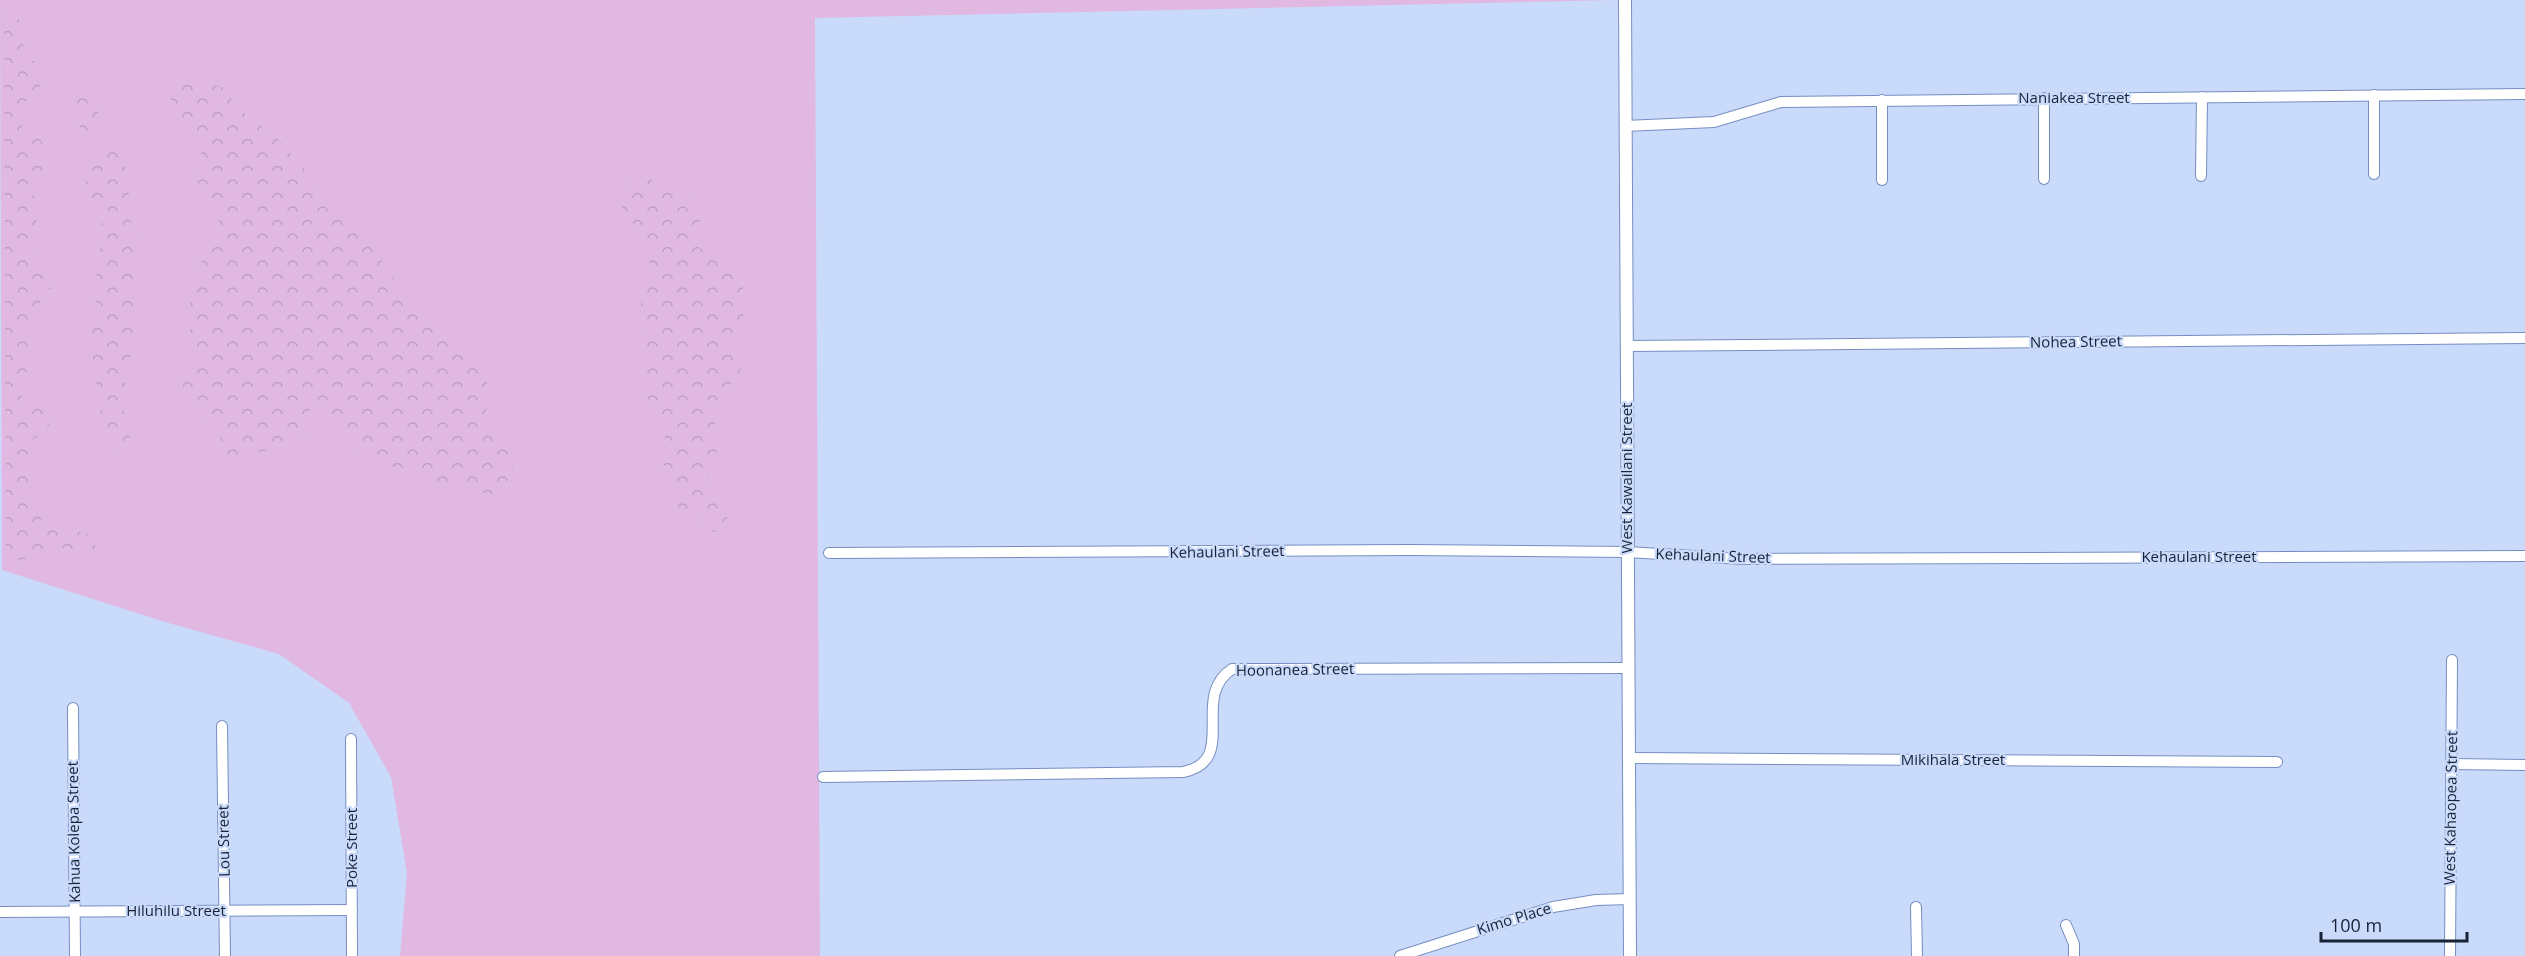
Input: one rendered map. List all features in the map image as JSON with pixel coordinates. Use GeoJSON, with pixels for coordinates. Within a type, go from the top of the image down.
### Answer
{"type":"FeatureCollection","features":[{"type":"Feature","properties":{"kind":"street","name":"West Kawailani Street"},"geometry":{"type":"LineString","coordinates":[[1625,0],[1630,956]]}},
{"type":"Feature","properties":{"kind":"street","name":"Naniakea Street"},"geometry":{"type":"LineString","coordinates":[[1625,126],[1714,122],[1781,102],[2525,94]]}},
{"type":"Feature","properties":{"kind":"street"},"geometry":{"type":"LineString","coordinates":[[2374,95],[2374,174]]}},
{"type":"Feature","properties":{"kind":"street"},"geometry":{"type":"LineString","coordinates":[[2201,176],[2202,97]]}},
{"type":"Feature","properties":{"kind":"street"},"geometry":{"type":"LineString","coordinates":[[2044,98],[2044,179]]}},
{"type":"Feature","properties":{"kind":"street"},"geometry":{"type":"LineString","coordinates":[[1882,100],[1882,180]]}},
{"type":"Feature","properties":{"kind":"street","name":"Nohea Street"},"geometry":{"type":"LineString","coordinates":[[1626,346],[2525,338]]}},
{"type":"Feature","properties":{"kind":"street","name":"Kehaulani Street"},"geometry":{"type":"LineString","coordinates":[[829,553],[1627,552],[1743,559],[2525,556]]}},
{"type":"Feature","properties":{"kind":"street","name":"West Kahaopea Street"},"geometry":{"type":"LineString","coordinates":[[2450,956],[2452,660]]}},
{"type":"Feature","properties":{"kind":"street","name":"Hoonanea Street"},"geometry":{"type":"LineString","coordinates":[[823,777],[1183,772],[1196,769],[1206,763],[1211,750],[1216,685],[1223,675],[1232,669],[1628,668]]}},
{"type":"Feature","properties":{"kind":"street","name":"Kahua Kolepa Street"},"geometry":{"type":"LineString","coordinates":[[73,708],[75,956]]}},
{"type":"Feature","properties":{"kind":"street","name":"Lou Street"},"geometry":{"type":"LineString","coordinates":[[222,726],[225,956]]}},
{"type":"Feature","properties":{"kind":"street","name":"Poke Street"},"geometry":{"type":"LineString","coordinates":[[351,739],[352,956]]}},
{"type":"Feature","properties":{"kind":"street","name":"Mikihala Street"},"geometry":{"type":"LineString","coordinates":[[1630,758],[2277,762]]}},
{"type":"Feature","properties":{"kind":"street"},"geometry":{"type":"LineString","coordinates":[[2452,764],[2525,765]]}},
{"type":"Feature","properties":{"kind":"street","name":"Kimo Place"},"geometry":{"type":"LineString","coordinates":[[1400,956],[1554,907],[1585,901],[1630,899]]}},
{"type":"Feature","properties":{"kind":"street"},"geometry":{"type":"LineString","coordinates":[[1916,908],[1917,956]]}},
{"type":"Feature","properties":{"kind":"street","name":"Hiluhilu Street"},"geometry":{"type":"LineString","coordinates":[[0,912],[352,910]]}},
{"type":"Feature","properties":{"kind":"street"},"geometry":{"type":"LineString","coordinates":[[2066,925],[2074,944],[2074,956]]}},
{"type":"Feature","properties":{"kind":"green space"},"geometry":{"type":"Polygon","coordinates":[[[0,0],[1614,0],[815,18],[820,956],[400,956],[407,873],[391,777],[349,703],[279,654],[165,622],[2,570],[0,0]]]}},
{"type":"Feature","properties":{"kind":"green space"},"geometry":{"type":"Polygon","coordinates":[[[17,18],[30,29],[31,42],[22,46],[23,58],[46,65],[44,82],[24,103],[22,133],[34,130],[45,151],[44,166],[30,185],[28,193],[33,193],[36,214],[34,234],[29,247],[52,277],[51,289],[42,288],[39,293],[41,302],[32,310],[30,338],[26,342],[29,349],[24,356],[30,366],[23,381],[22,395],[24,407],[56,406],[47,430],[26,444],[31,458],[24,471],[30,481],[28,496],[42,510],[41,525],[48,529],[61,524],[69,529],[95,537],[95,549],[90,558],[65,547],[53,553],[6,563],[4,24],[17,18]]]}},
{"type":"Feature","properties":{"kind":"green space"},"geometry":{"type":"Polygon","coordinates":[[[198,78],[223,88],[246,115],[278,139],[366,240],[415,307],[482,368],[491,393],[480,432],[487,430],[499,438],[509,453],[514,473],[496,494],[473,492],[466,478],[451,484],[426,480],[410,469],[388,466],[376,455],[346,447],[348,433],[339,429],[333,418],[321,418],[314,406],[309,407],[314,428],[304,437],[286,439],[267,451],[250,453],[238,461],[230,455],[208,453],[205,445],[221,438],[180,396],[185,378],[196,370],[197,347],[190,341],[190,303],[199,285],[196,267],[211,252],[211,229],[226,213],[190,175],[205,146],[188,133],[170,98],[176,89],[198,78]]]}},
{"type":"Feature","properties":{"kind":"green space"},"geometry":{"type":"Polygon","coordinates":[[[85,86],[95,100],[98,122],[98,128],[86,133],[73,115],[72,105],[74,93],[85,86]]]}},
{"type":"Feature","properties":{"kind":"green space"},"geometry":{"type":"Polygon","coordinates":[[[115,134],[130,182],[127,212],[140,244],[132,283],[136,328],[122,402],[131,444],[123,455],[110,447],[100,410],[90,336],[97,292],[96,266],[101,253],[96,229],[109,215],[106,205],[94,212],[84,176],[93,157],[115,134]]]}},
{"type":"Feature","properties":{"kind":"green space"},"geometry":{"type":"Polygon","coordinates":[[[648,171],[654,188],[674,189],[691,195],[700,215],[699,248],[721,256],[740,268],[744,307],[740,335],[736,344],[744,365],[726,392],[718,398],[715,425],[717,446],[715,467],[704,487],[720,487],[728,521],[714,533],[701,518],[702,507],[691,515],[678,511],[678,489],[668,477],[661,458],[666,431],[672,421],[655,417],[646,395],[645,373],[663,358],[647,351],[641,325],[641,303],[651,255],[643,250],[632,220],[615,199],[628,182],[648,171]]]}}]}
